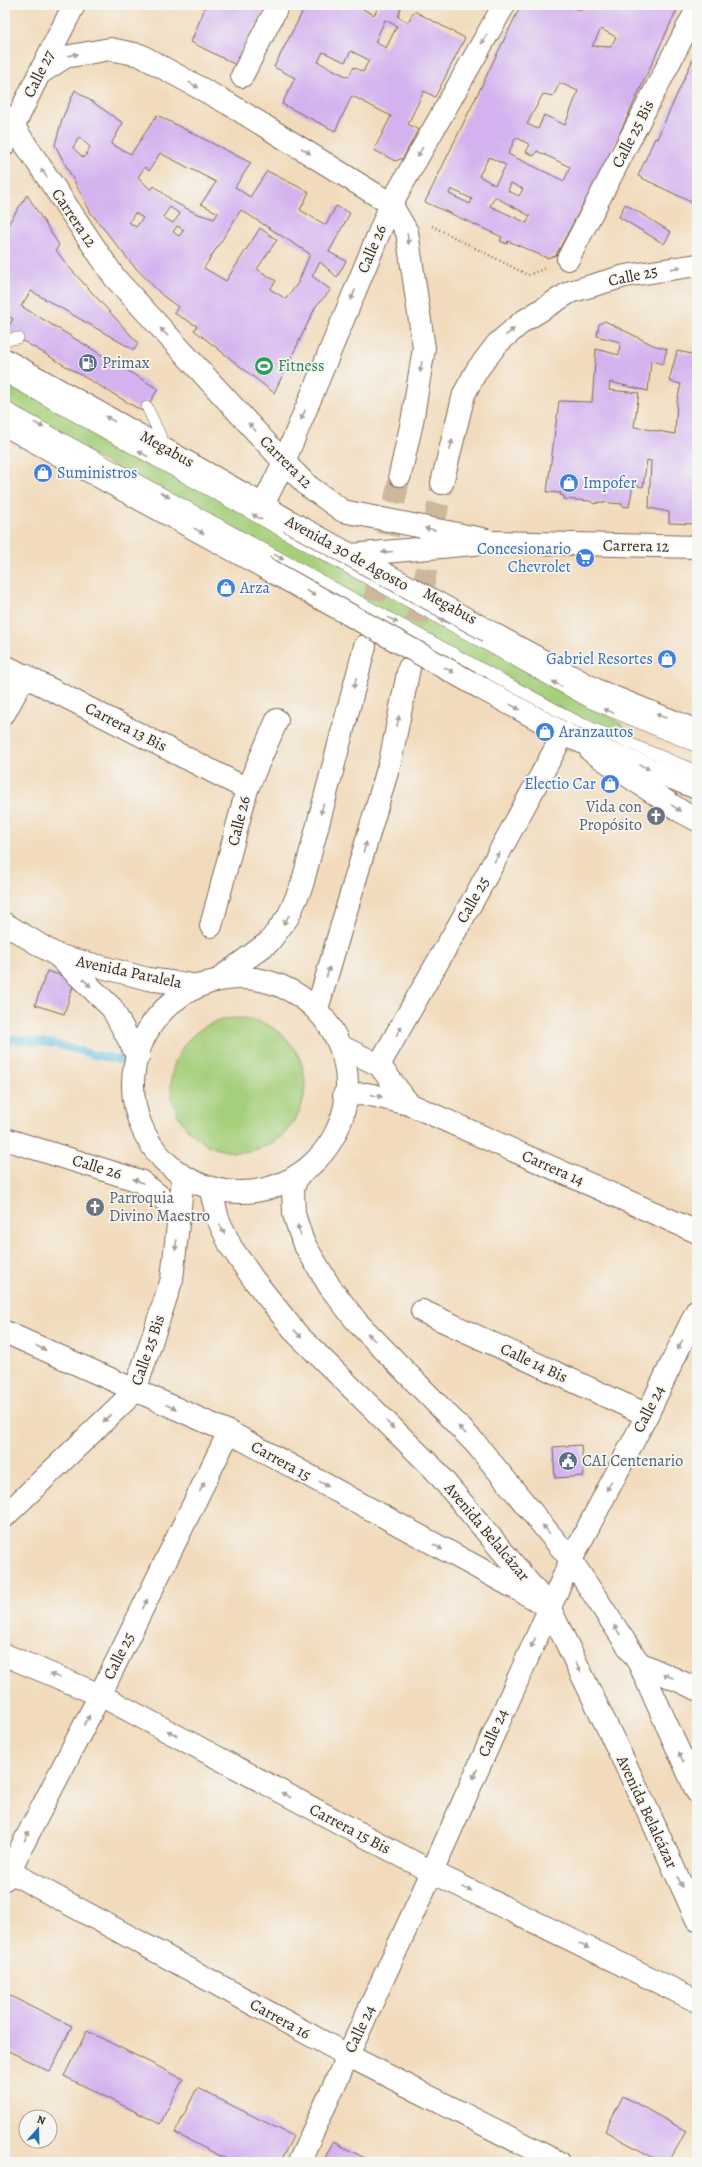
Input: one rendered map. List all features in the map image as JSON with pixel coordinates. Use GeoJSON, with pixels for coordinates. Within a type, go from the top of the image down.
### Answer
{"type":"FeatureCollection","features":[{"type":"Feature","properties":{"kind":"street","name":"Calle 27"},"geometry":{"type":"LineString","coordinates":[[8,129],[39,74],[74,5]]}},
{"type":"Feature","properties":{"kind":"street"},"geometry":{"type":"LineString","coordinates":[[242,76],[278,5]]}},
{"type":"Feature","properties":{"kind":"street","name":"Calle 26"},"geometry":{"type":"LineString","coordinates":[[263,505],[284,462],[391,204],[504,5]]}},
{"type":"Feature","properties":{"kind":"street","name":"Calle 25 Bis"},"geometry":{"type":"LineString","coordinates":[[568,259],[697,9]]}},
{"type":"Feature","properties":{"kind":"street"},"geometry":{"type":"LineString","coordinates":[[39,74],[65,57],[110,49],[140,55],[229,104],[391,204],[407,232],[424,348],[412,422],[400,475]]}},
{"type":"Feature","properties":{"kind":"street","name":"Carrera 12"},"geometry":{"type":"LineString","coordinates":[[8,129],[115,278],[284,462],[308,486],[343,511],[496,542],[697,547]]}},
{"type":"Feature","properties":{"kind":"street","name":"Calle 25"},"geometry":{"type":"LineString","coordinates":[[442,483],[464,394],[477,370],[497,344],[522,322],[570,292],[625,276],[697,265]]}},
{"type":"Feature","properties":{"kind":"street","name":"Avenida 30 de Agosto"},"geometry":{"type":"LineString","coordinates":[[5,360],[263,505],[289,522],[598,691],[697,731]]}},
{"type":"Feature","properties":{"kind":"street"},"geometry":{"type":"LineString","coordinates":[[5,425],[569,736],[682,812],[697,820]]}},
{"type":"Feature","properties":{"kind":"street"},"geometry":{"type":"LineString","coordinates":[[351,555],[496,542]]}},
{"type":"Feature","properties":{"kind":"street"},"geometry":{"type":"LineString","coordinates":[[223,976],[246,976],[271,980],[290,988],[305,997],[318,1009],[337,1034],[344,1048],[346,1071],[344,1095],[338,1118],[328,1140],[313,1160],[298,1175],[277,1186],[256,1192],[211,1191],[183,1179],[160,1158],[146,1138],[139,1121],[133,1096],[138,1057],[143,1046],[164,1015],[181,999],[199,986],[223,976],[269,942],[288,917],[302,885],[365,646]]}},
{"type":"Feature","properties":{"kind":"street","name":"Carrera 13 Bis"},"geometry":{"type":"LineString","coordinates":[[5,666],[247,789]]}},
{"type":"Feature","properties":{"kind":"street"},"geometry":{"type":"LineString","coordinates":[[318,1009],[390,762],[409,668]]}},
{"type":"Feature","properties":{"kind":"street"},"geometry":{"type":"LineString","coordinates":[[5,712],[24,675]]}},
{"type":"Feature","properties":{"kind":"street","name":"Calle 26"},"geometry":{"type":"LineString","coordinates":[[211,926],[247,789],[277,720]]}},
{"type":"Feature","properties":{"kind":"street"},"geometry":{"type":"LineString","coordinates":[[569,736],[697,788]]}},
{"type":"Feature","properties":{"kind":"street","name":"Calle 25"},"geometry":{"type":"LineString","coordinates":[[379,1065],[569,736]]}},
{"type":"Feature","properties":{"kind":"street","name":"Avenida Paralela"},"geometry":{"type":"LineString","coordinates":[[5,924],[58,956],[112,1008],[138,1057]]}},
{"type":"Feature","properties":{"kind":"street","name":"Avenida Paralela"},"geometry":{"type":"LineString","coordinates":[[58,956],[148,979],[199,986]]}},
{"type":"Feature","properties":{"kind":"street","name":"Carrera 14"},"geometry":{"type":"LineString","coordinates":[[344,1048],[379,1065],[409,1104]]}},
{"type":"Feature","properties":{"kind":"street","name":"Carrera 14"},"geometry":{"type":"LineString","coordinates":[[344,1095],[367,1094],[409,1104],[697,1232]]}},
{"type":"Feature","properties":{"kind":"street","name":"Calle 26"},"geometry":{"type":"LineString","coordinates":[[5,1138],[140,1181],[180,1212]]}},
{"type":"Feature","properties":{"kind":"street"},"geometry":{"type":"LineString","coordinates":[[298,1175],[293,1188],[294,1214],[303,1242],[330,1288],[357,1322],[476,1444],[570,1560],[639,1663],[697,1792]]}},
{"type":"Feature","properties":{"kind":"street","name":"Calle 25 Bis"},"geometry":{"type":"LineString","coordinates":[[5,1516],[136,1391],[172,1279],[183,1179]]}},
{"type":"Feature","properties":{"kind":"street","name":"Avenida Belalcázar"},"geometry":{"type":"LineString","coordinates":[[211,1191],[218,1220],[228,1240],[258,1286],[297,1334],[434,1469],[549,1607],[647,1809],[697,1920]]}},
{"type":"Feature","properties":{"kind":"street","name":"Calle 24"},"geometry":{"type":"LineString","coordinates":[[300,2162],[432,1872],[570,1560],[646,1415],[697,1310]]}},
{"type":"Feature","properties":{"kind":"street","name":"Calle 14 Bis"},"geometry":{"type":"LineString","coordinates":[[422,1311],[646,1415]]}},
{"type":"Feature","properties":{"kind":"street","name":"Carrera 15"},"geometry":{"type":"LineString","coordinates":[[5,1332],[229,1432],[549,1607]]}},
{"type":"Feature","properties":{"kind":"street","name":"Calle 25"},"geometry":{"type":"LineString","coordinates":[[6,1873],[100,1695],[229,1432]]}},
{"type":"Feature","properties":{"kind":"street","name":"Carrera 15 Bis"},"geometry":{"type":"LineString","coordinates":[[5,1655],[100,1695],[432,1872],[697,2001]]}},
{"type":"Feature","properties":{"kind":"street"},"geometry":{"type":"LineString","coordinates":[[639,1663],[697,1689]]}},
{"type":"Feature","properties":{"kind":"street","name":"Carrera 16"},"geometry":{"type":"LineString","coordinates":[[6,1873],[347,2056],[558,2162]]}},
{"type":"Feature","properties":{"kind":"lane"},"geometry":{"type":"LineString","coordinates":[[5,340],[18,338]]}},
{"type":"Feature","properties":{"kind":"lane","name":"Megabus"},"geometry":{"type":"LineString","coordinates":[[5,377],[591,703],[697,747]]}},
{"type":"Feature","properties":{"kind":"lane"},"geometry":{"type":"LineString","coordinates":[[5,407],[580,723],[697,771]]}},
{"type":"Feature","properties":{"kind":"lane"},"geometry":{"type":"LineString","coordinates":[[147,407],[168,452]]}},
{"type":"Feature","properties":{"kind":"path"},"geometry":{"type":"LineString","coordinates":[[425,222],[528,275],[568,259]]}},
{"type":"Feature","properties":{"kind":"green space"},"geometry":{"type":"Polygon","coordinates":[[[5,377],[591,703],[634,734],[580,723],[5,407],[5,377]]]}},
{"type":"Feature","properties":{"kind":"green space"},"geometry":{"type":"Polygon","coordinates":[[[245,1018],[270,1026],[281,1033],[290,1042],[300,1059],[304,1072],[304,1098],[300,1111],[290,1128],[281,1137],[264,1147],[251,1151],[231,1152],[206,1144],[195,1137],[186,1128],[176,1111],[172,1098],[171,1078],[179,1053],[186,1042],[195,1033],[212,1023],[225,1019],[245,1018]]]}},
{"type":"Feature","properties":{"kind":"building"},"geometry":{"type":"Polygon","coordinates":[[[206,5],[266,5],[236,65],[191,42],[206,5]]]}},
{"type":"Feature","properties":{"kind":"building"},"geometry":{"type":"Polygon","coordinates":[[[306,5],[362,5],[361,8],[374,15],[380,5],[402,5],[398,17],[408,22],[414,11],[465,38],[435,97],[424,91],[408,124],[418,130],[403,158],[395,161],[374,150],[391,116],[352,96],[335,131],[282,104],[295,78],[274,67],[306,5]],[[385,20],[375,42],[386,48],[397,26],[385,20]],[[351,51],[345,62],[323,52],[318,62],[348,77],[354,67],[363,72],[369,60],[351,51]]]}},
{"type":"Feature","properties":{"kind":"building"},"geometry":{"type":"Polygon","coordinates":[[[521,5],[529,8],[530,5],[569,5],[581,11],[583,5],[679,5],[610,154],[556,255],[547,258],[508,241],[507,244],[500,241],[502,237],[425,202],[521,5]],[[601,29],[592,46],[611,47],[616,37],[601,29]],[[560,83],[553,96],[543,94],[527,124],[538,129],[544,115],[565,125],[578,91],[560,83]],[[516,137],[508,154],[564,181],[570,167],[537,151],[534,156],[526,152],[530,145],[516,137]],[[489,157],[479,176],[495,185],[506,165],[489,157]],[[511,183],[508,191],[519,196],[523,189],[511,183]],[[451,189],[449,194],[470,204],[472,199],[451,189]],[[495,197],[490,206],[527,223],[530,216],[495,197]]]}},
{"type":"Feature","properties":{"kind":"building"},"geometry":{"type":"Polygon","coordinates":[[[697,50],[697,205],[638,176],[655,138],[657,139],[697,50]]]}},
{"type":"Feature","properties":{"kind":"building"},"geometry":{"type":"Polygon","coordinates":[[[75,90],[123,123],[111,144],[131,154],[157,115],[251,163],[235,187],[250,197],[267,171],[309,192],[300,210],[326,225],[336,206],[350,213],[329,252],[346,261],[337,277],[320,262],[312,276],[331,290],[316,306],[274,393],[194,330],[197,326],[174,313],[178,307],[163,296],[131,263],[91,213],[55,145],[62,119],[75,90]],[[79,137],[73,148],[84,158],[90,147],[79,137]],[[160,153],[149,171],[145,167],[138,177],[151,190],[154,186],[174,202],[195,213],[214,219],[218,213],[201,204],[216,182],[160,153]],[[170,207],[163,217],[173,223],[180,214],[170,207]],[[241,210],[204,268],[226,281],[260,228],[277,240],[257,269],[276,281],[270,289],[286,299],[298,283],[310,254],[241,210]],[[135,213],[129,222],[136,227],[143,218],[135,213]],[[177,226],[173,232],[179,236],[184,230],[177,226]]]}},
{"type":"Feature","properties":{"kind":"building"},"geometry":{"type":"Polygon","coordinates":[[[27,195],[59,245],[56,250],[67,265],[138,343],[134,350],[31,291],[21,306],[158,389],[144,412],[6,331],[13,319],[5,314],[5,229],[27,195]]]}},
{"type":"Feature","properties":{"kind":"building"},"geometry":{"type":"Polygon","coordinates":[[[625,204],[671,232],[664,244],[619,217],[625,204]]]}},
{"type":"Feature","properties":{"kind":"building"},"geometry":{"type":"Polygon","coordinates":[[[605,321],[653,345],[667,349],[663,364],[651,361],[648,391],[610,382],[609,390],[639,393],[634,427],[675,434],[677,402],[681,384],[669,381],[677,351],[697,355],[697,524],[669,523],[669,512],[649,508],[651,461],[647,460],[643,487],[633,485],[629,507],[622,506],[622,504],[600,502],[594,504],[590,501],[564,499],[564,496],[560,495],[561,493],[547,492],[559,401],[592,402],[596,349],[619,355],[620,342],[597,336],[599,324],[605,321]]]}},
{"type":"Feature","properties":{"kind":"building"},"geometry":{"type":"Polygon","coordinates":[[[47,971],[75,980],[64,1014],[35,1005],[47,971]]]}},
{"type":"Feature","properties":{"kind":"building","name":"CAI Centenario"},"geometry":{"type":"Polygon","coordinates":[[[581,1445],[584,1476],[555,1478],[553,1447],[581,1445]]]}},
{"type":"Feature","properties":{"kind":"building"},"geometry":{"type":"Polygon","coordinates":[[[5,1993],[72,2026],[50,2072],[5,2049],[5,1993]]]}},
{"type":"Feature","properties":{"kind":"building"},"geometry":{"type":"Polygon","coordinates":[[[87,2031],[183,2079],[160,2124],[64,2076],[87,2031]]]}},
{"type":"Feature","properties":{"kind":"building"},"geometry":{"type":"Polygon","coordinates":[[[197,2088],[293,2136],[280,2162],[232,2162],[175,2133],[197,2088]]]}},
{"type":"Feature","properties":{"kind":"building"},"geometry":{"type":"Polygon","coordinates":[[[623,2096],[686,2131],[669,2162],[661,2162],[605,2131],[623,2096]]]}},
{"type":"Feature","properties":{"kind":"building"},"geometry":{"type":"Polygon","coordinates":[[[333,2142],[373,2162],[323,2162],[333,2142]]]}},
{"type":"Feature","properties":{"kind":"waterway"},"geometry":{"type":"LineString","coordinates":[[5,1045],[11,1039],[55,1044],[95,1055],[127,1061]]}},
{"type":"Feature","properties":{"kind":"tunnel"},"geometry":{"type":"LineString","coordinates":[[368,632],[400,475]]}},
{"type":"Feature","properties":{"kind":"tunnel"},"geometry":{"type":"LineString","coordinates":[[411,655],[442,483]]}},
{"type":"Feature","properties":{"kind":"place","name":"Primax"},"geometry":{"type":"Point","coordinates":[88,363]}},
{"type":"Feature","properties":{"kind":"place","name":"Fitness"},"geometry":{"type":"Point","coordinates":[264,366]}},
{"type":"Feature","properties":{"kind":"place","name":"Suministros"},"geometry":{"type":"Point","coordinates":[43,473]}},
{"type":"Feature","properties":{"kind":"place","name":"Impofer"},"geometry":{"type":"Point","coordinates":[569,483]}},
{"type":"Feature","properties":{"kind":"place","name":"Concesionario Chevrolet"},"geometry":{"type":"Point","coordinates":[585,558]}},
{"type":"Feature","properties":{"kind":"place","name":"Arza"},"geometry":{"type":"Point","coordinates":[226,588]}},
{"type":"Feature","properties":{"kind":"place","name":"Gabriel Resortes"},"geometry":{"type":"Point","coordinates":[667,659]}},
{"type":"Feature","properties":{"kind":"place","name":"Aranzautos"},"geometry":{"type":"Point","coordinates":[545,732]}},
{"type":"Feature","properties":{"kind":"place","name":"Electio Car"},"geometry":{"type":"Point","coordinates":[610,784]}},
{"type":"Feature","properties":{"kind":"place","name":"Vida con Propósito"},"geometry":{"type":"Point","coordinates":[656,816]}},
{"type":"Feature","properties":{"kind":"place","name":"Parroquia Divino Maestro"},"geometry":{"type":"Point","coordinates":[95,1207]}},
{"type":"Feature","properties":{"kind":"place","name":"CAI Centenario"},"geometry":{"type":"Point","coordinates":[568,1461]}}]}
